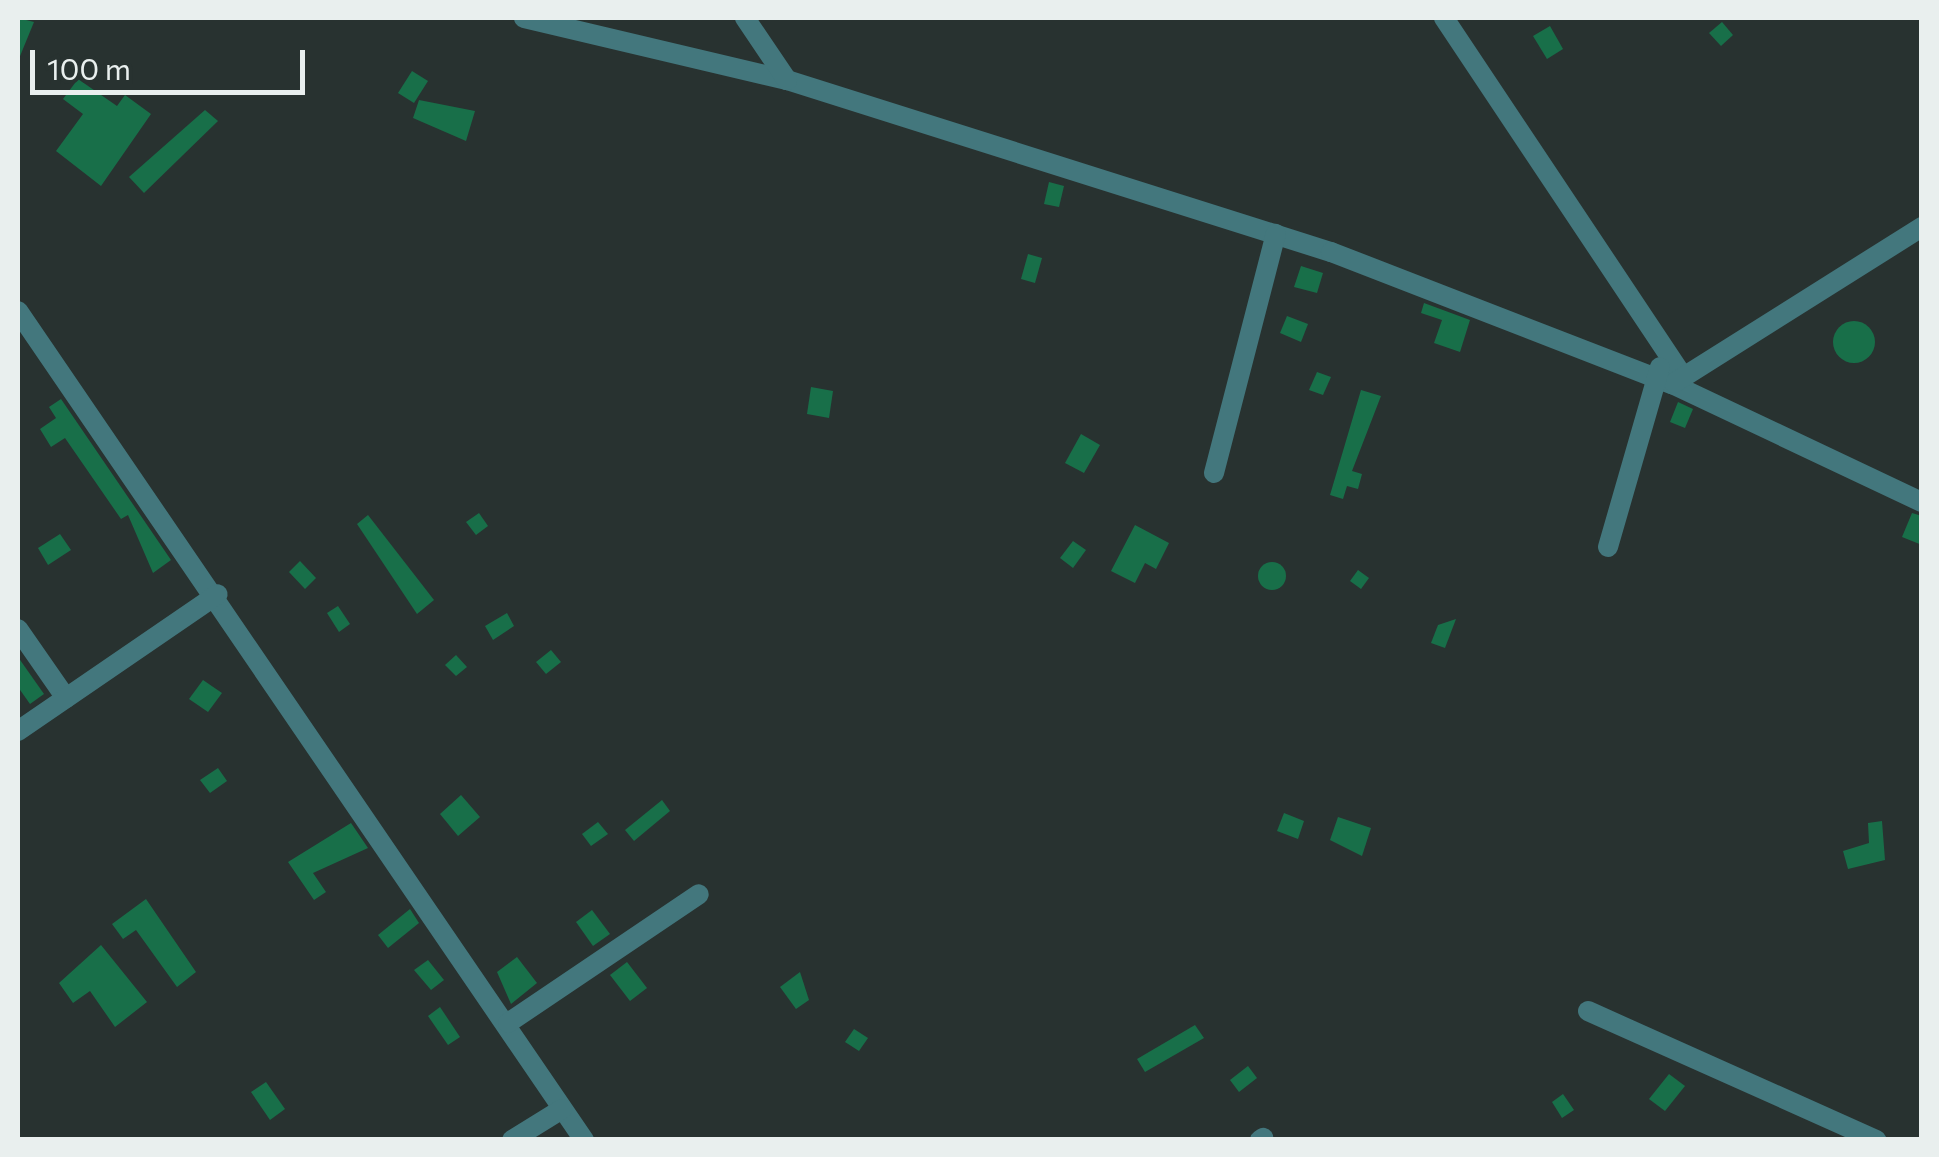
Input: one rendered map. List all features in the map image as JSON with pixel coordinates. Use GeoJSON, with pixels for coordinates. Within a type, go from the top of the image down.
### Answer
{"type":"FeatureCollection","features":[{"type":"Feature","properties":{"kind":"street"},"geometry":{"type":"LineString","coordinates":[[524,18],[788,80],[1276,234],[1670,379],[1922,502]]}},
{"type":"Feature","properties":{"kind":"street"},"geometry":{"type":"LineString","coordinates":[[745,18],[788,80]]}},
{"type":"Feature","properties":{"kind":"street"},"geometry":{"type":"LineString","coordinates":[[1444,18],[1666,352],[1670,379],[1608,547]]}},
{"type":"Feature","properties":{"kind":"street"},"geometry":{"type":"LineString","coordinates":[[1670,379],[1922,227]]}},
{"type":"Feature","properties":{"kind":"street"},"geometry":{"type":"LineString","coordinates":[[1214,473],[1276,234]]}},
{"type":"Feature","properties":{"kind":"street"},"geometry":{"type":"LineString","coordinates":[[18,311],[218,594],[584,1140]]}},
{"type":"Feature","properties":{"kind":"street"},"geometry":{"type":"LineString","coordinates":[[18,730],[218,594]]}},
{"type":"Feature","properties":{"kind":"street"},"geometry":{"type":"LineString","coordinates":[[18,630],[66,698]]}},
{"type":"Feature","properties":{"kind":"street"},"geometry":{"type":"LineString","coordinates":[[508,1023],[699,894]]}},
{"type":"Feature","properties":{"kind":"street"},"geometry":{"type":"LineString","coordinates":[[1588,1011],[1877,1140]]}},
{"type":"Feature","properties":{"kind":"street"},"geometry":{"type":"LineString","coordinates":[[512,1140],[562,1109]]}},
{"type":"Feature","properties":{"kind":"building"},"geometry":{"type":"Polygon","coordinates":[[[18,18],[34,22],[18,61],[18,18]]]}},
{"type":"Feature","properties":{"kind":"building"},"geometry":{"type":"Polygon","coordinates":[[[1722,22],[1733,35],[1721,46],[1709,33],[1722,22]]]}},
{"type":"Feature","properties":{"kind":"building"},"geometry":{"type":"Polygon","coordinates":[[[1550,26],[1563,49],[1547,59],[1533,36],[1550,26]]]}},
{"type":"Feature","properties":{"kind":"building"},"geometry":{"type":"Polygon","coordinates":[[[412,71],[428,81],[414,103],[398,93],[412,71]]]}},
{"type":"Feature","properties":{"kind":"building"},"geometry":{"type":"Polygon","coordinates":[[[78,79],[117,106],[125,95],[151,114],[101,186],[56,151],[83,114],[63,99],[78,79]]]}},
{"type":"Feature","properties":{"kind":"building"},"geometry":{"type":"Polygon","coordinates":[[[419,100],[475,111],[466,141],[413,118],[419,100]]]}},
{"type":"Feature","properties":{"kind":"building"},"geometry":{"type":"Polygon","coordinates":[[[205,110],[218,121],[144,193],[129,177],[205,110]]]}},
{"type":"Feature","properties":{"kind":"building"},"geometry":{"type":"Polygon","coordinates":[[[1049,182],[1064,186],[1059,207],[1044,204],[1049,182]]]}},
{"type":"Feature","properties":{"kind":"building"},"geometry":{"type":"Polygon","coordinates":[[[1028,254],[1042,258],[1035,283],[1021,279],[1028,254]]]}},
{"type":"Feature","properties":{"kind":"building"},"geometry":{"type":"Polygon","coordinates":[[[1301,266],[1323,273],[1317,293],[1294,287],[1301,266]]]}},
{"type":"Feature","properties":{"kind":"building"},"geometry":{"type":"Polygon","coordinates":[[[1424,303],[1470,320],[1460,352],[1434,343],[1442,320],[1421,313],[1424,303]]]}},
{"type":"Feature","properties":{"kind":"building"},"geometry":{"type":"Polygon","coordinates":[[[1287,316],[1308,324],[1301,342],[1280,333],[1287,316]]]}},
{"type":"Feature","properties":{"kind":"building"},"geometry":{"type":"Polygon","coordinates":[[[1854,321],[1869,327],[1875,342],[1869,357],[1854,363],[1839,357],[1833,342],[1839,327],[1854,321]]]}},
{"type":"Feature","properties":{"kind":"building"},"geometry":{"type":"Polygon","coordinates":[[[1317,372],[1331,377],[1323,395],[1309,390],[1317,372]]]}},
{"type":"Feature","properties":{"kind":"building"},"geometry":{"type":"Polygon","coordinates":[[[811,387],[833,391],[829,418],[807,414],[811,387]]]}},
{"type":"Feature","properties":{"kind":"building"},"geometry":{"type":"Polygon","coordinates":[[[1361,390],[1381,396],[1352,471],[1362,474],[1358,489],[1347,486],[1343,499],[1330,495],[1361,390]]]}},
{"type":"Feature","properties":{"kind":"building"},"geometry":{"type":"Polygon","coordinates":[[[61,399],[171,560],[153,573],[128,515],[121,519],[65,438],[51,447],[40,429],[56,418],[49,407],[61,399]]]}},
{"type":"Feature","properties":{"kind":"building"},"geometry":{"type":"Polygon","coordinates":[[[1678,402],[1693,409],[1685,428],[1670,422],[1678,402]]]}},
{"type":"Feature","properties":{"kind":"building"},"geometry":{"type":"Polygon","coordinates":[[[1081,434],[1100,445],[1084,473],[1065,463],[1081,434]]]}},
{"type":"Feature","properties":{"kind":"building"},"geometry":{"type":"Polygon","coordinates":[[[479,513],[488,526],[476,535],[466,522],[479,513]]]}},
{"type":"Feature","properties":{"kind":"building"},"geometry":{"type":"Polygon","coordinates":[[[1912,513],[1922,516],[1922,545],[1902,537],[1912,513]]]}},
{"type":"Feature","properties":{"kind":"building"},"geometry":{"type":"Polygon","coordinates":[[[368,515],[434,600],[417,614],[357,524],[368,515]]]}},
{"type":"Feature","properties":{"kind":"building"},"geometry":{"type":"Polygon","coordinates":[[[1135,525],[1169,543],[1156,569],[1145,563],[1135,583],[1111,571],[1135,525]]]}},
{"type":"Feature","properties":{"kind":"building"},"geometry":{"type":"Polygon","coordinates":[[[60,534],[71,550],[48,565],[38,548],[60,534]]]}},
{"type":"Feature","properties":{"kind":"building"},"geometry":{"type":"Polygon","coordinates":[[[1073,541],[1086,550],[1073,568],[1060,558],[1073,541]]]}},
{"type":"Feature","properties":{"kind":"building"},"geometry":{"type":"Polygon","coordinates":[[[300,561],[316,578],[305,589],[289,572],[300,561]]]}},
{"type":"Feature","properties":{"kind":"building"},"geometry":{"type":"Polygon","coordinates":[[[1272,562],[1282,566],[1286,576],[1282,586],[1272,590],[1262,586],[1258,576],[1262,566],[1272,562]]]}},
{"type":"Feature","properties":{"kind":"building"},"geometry":{"type":"Polygon","coordinates":[[[1358,570],[1369,578],[1361,589],[1350,581],[1358,570]]]}},
{"type":"Feature","properties":{"kind":"building"},"geometry":{"type":"Polygon","coordinates":[[[338,606],[350,624],[339,632],[327,613],[338,606]]]}},
{"type":"Feature","properties":{"kind":"building"},"geometry":{"type":"Polygon","coordinates":[[[507,613],[514,626],[493,640],[485,626],[507,613]]]}},
{"type":"Feature","properties":{"kind":"building"},"geometry":{"type":"Polygon","coordinates":[[[1456,619],[1445,648],[1431,643],[1438,625],[1456,619]]]}},
{"type":"Feature","properties":{"kind":"building"},"geometry":{"type":"Polygon","coordinates":[[[551,650],[561,662],[546,674],[536,662],[551,650]]]}},
{"type":"Feature","properties":{"kind":"building"},"geometry":{"type":"Polygon","coordinates":[[[456,655],[467,667],[456,676],[445,665],[456,655]]]}},
{"type":"Feature","properties":{"kind":"building"},"geometry":{"type":"Polygon","coordinates":[[[18,657],[44,694],[30,704],[18,687],[18,657]]]}},
{"type":"Feature","properties":{"kind":"building"},"geometry":{"type":"Polygon","coordinates":[[[203,680],[222,693],[208,712],[189,699],[203,680]]]}},
{"type":"Feature","properties":{"kind":"building"},"geometry":{"type":"Polygon","coordinates":[[[218,768],[227,781],[210,793],[200,780],[218,768]]]}},
{"type":"Feature","properties":{"kind":"building"},"geometry":{"type":"Polygon","coordinates":[[[461,795],[480,817],[458,836],[440,814],[461,795]]]}},
{"type":"Feature","properties":{"kind":"building"},"geometry":{"type":"Polygon","coordinates":[[[662,800],[670,811],[634,841],[625,830],[662,800]]]}},
{"type":"Feature","properties":{"kind":"building"},"geometry":{"type":"Polygon","coordinates":[[[1284,813],[1304,821],[1298,839],[1277,831],[1284,813]]]}},
{"type":"Feature","properties":{"kind":"building"},"geometry":{"type":"Polygon","coordinates":[[[1338,817],[1371,828],[1362,856],[1330,840],[1338,817]]]}},
{"type":"Feature","properties":{"kind":"building"},"geometry":{"type":"Polygon","coordinates":[[[1882,821],[1885,860],[1848,869],[1843,851],[1869,843],[1868,823],[1882,821]]]}},
{"type":"Feature","properties":{"kind":"building"},"geometry":{"type":"Polygon","coordinates":[[[598,822],[608,834],[591,846],[582,834],[598,822]]]}},
{"type":"Feature","properties":{"kind":"building"},"geometry":{"type":"Polygon","coordinates":[[[351,823],[368,848],[313,873],[326,892],[314,900],[288,862],[351,823]]]}},
{"type":"Feature","properties":{"kind":"building"},"geometry":{"type":"Polygon","coordinates":[[[146,899],[196,972],[177,987],[136,930],[123,939],[112,924],[146,899]]]}},
{"type":"Feature","properties":{"kind":"building"},"geometry":{"type":"Polygon","coordinates":[[[410,909],[419,923],[388,948],[378,935],[410,909]]]}},
{"type":"Feature","properties":{"kind":"building"},"geometry":{"type":"Polygon","coordinates":[[[592,910],[610,934],[593,946],[576,922],[592,910]]]}},
{"type":"Feature","properties":{"kind":"building"},"geometry":{"type":"Polygon","coordinates":[[[101,945],[147,1002],[115,1027],[90,991],[73,1003],[59,983],[101,945]]]}},
{"type":"Feature","properties":{"kind":"building"},"geometry":{"type":"Polygon","coordinates":[[[517,957],[537,983],[511,1004],[497,972],[517,957]]]}},
{"type":"Feature","properties":{"kind":"building"},"geometry":{"type":"Polygon","coordinates":[[[428,960],[444,980],[431,990],[414,970],[428,960]]]}},
{"type":"Feature","properties":{"kind":"building"},"geometry":{"type":"Polygon","coordinates":[[[627,962],[647,988],[630,1001],[610,975],[627,962]]]}},
{"type":"Feature","properties":{"kind":"building"},"geometry":{"type":"Polygon","coordinates":[[[800,972],[809,1000],[796,1009],[780,987],[800,972]]]}},
{"type":"Feature","properties":{"kind":"building"},"geometry":{"type":"Polygon","coordinates":[[[440,1007],[460,1037],[448,1045],[428,1016],[440,1007]]]}},
{"type":"Feature","properties":{"kind":"building"},"geometry":{"type":"Polygon","coordinates":[[[1195,1025],[1204,1038],[1145,1072],[1137,1059],[1195,1025]]]}},
{"type":"Feature","properties":{"kind":"building"},"geometry":{"type":"Polygon","coordinates":[[[854,1029],[868,1038],[859,1051],[845,1042],[854,1029]]]}},
{"type":"Feature","properties":{"kind":"building"},"geometry":{"type":"Polygon","coordinates":[[[1248,1066],[1257,1078],[1239,1092],[1230,1080],[1248,1066]]]}},
{"type":"Feature","properties":{"kind":"building"},"geometry":{"type":"Polygon","coordinates":[[[1669,1074],[1685,1086],[1665,1111],[1649,1099],[1669,1074]]]}},
{"type":"Feature","properties":{"kind":"building"},"geometry":{"type":"Polygon","coordinates":[[[266,1082],[285,1109],[270,1120],[251,1092],[266,1082]]]}},
{"type":"Feature","properties":{"kind":"building"},"geometry":{"type":"Polygon","coordinates":[[[1563,1094],[1574,1110],[1562,1118],[1552,1102],[1563,1094]]]}}]}
